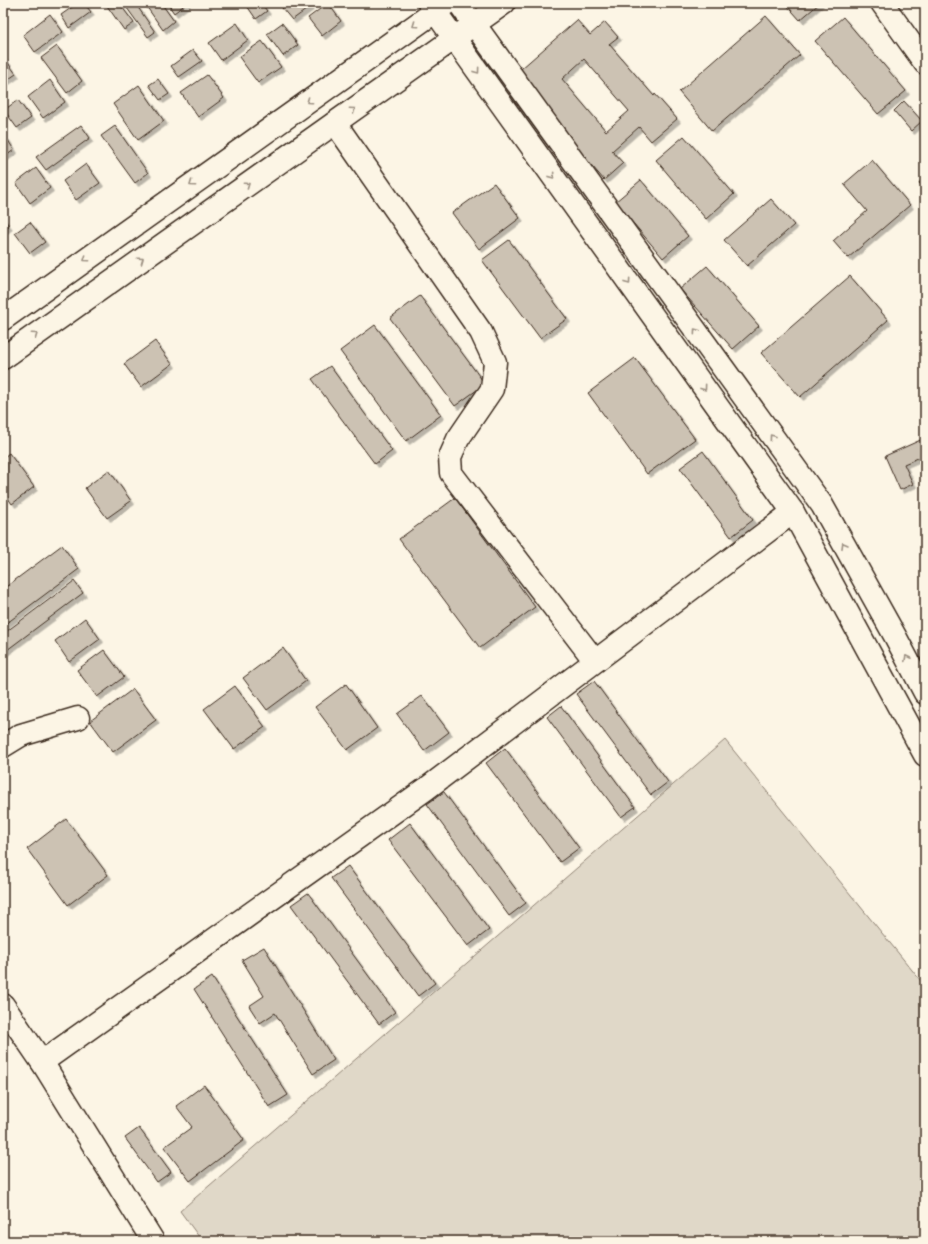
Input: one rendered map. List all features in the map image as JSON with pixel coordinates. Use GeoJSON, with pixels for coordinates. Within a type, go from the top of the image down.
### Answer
{"type":"FeatureCollection","features":[{"type":"Feature","properties":{"kind":"street"},"geometry":{"type":"LineString","coordinates":[[459,3],[822,505],[896,636],[925,693]]}},
{"type":"Feature","properties":{"kind":"street"},"geometry":{"type":"LineString","coordinates":[[3,358],[504,3]]}},
{"type":"Feature","properties":{"kind":"street"},"geometry":{"type":"LineString","coordinates":[[882,3],[925,63]]}},
{"type":"Feature","properties":{"kind":"street"},"geometry":{"type":"LineString","coordinates":[[3,319],[437,6],[454,39],[793,512],[925,755]]}},
{"type":"Feature","properties":{"kind":"street"},"geometry":{"type":"LineString","coordinates":[[335,123],[481,332],[495,362],[492,389],[458,439],[450,457],[451,473],[595,661]]}},
{"type":"Feature","properties":{"kind":"street"},"geometry":{"type":"LineString","coordinates":[[42,1062],[426,789],[793,512]]}},
{"type":"Feature","properties":{"kind":"street"},"geometry":{"type":"LineString","coordinates":[[3,746],[21,735],[78,718]]}},
{"type":"Feature","properties":{"kind":"street"},"geometry":{"type":"LineString","coordinates":[[3,1005],[42,1062],[153,1241]]}},
{"type":"Feature","properties":{"kind":"shaded area"},"geometry":{"type":"Polygon","coordinates":[[[725,740],[925,986],[925,1241],[202,1241],[180,1211],[725,740]]]}},
{"type":"Feature","properties":{"kind":"building"},"geometry":{"type":"Polygon","coordinates":[[[78,3],[84,3],[91,12],[69,28],[61,15],[78,3]]]}},
{"type":"Feature","properties":{"kind":"building"},"geometry":{"type":"Polygon","coordinates":[[[105,3],[119,3],[134,23],[124,30],[105,3]]]}},
{"type":"Feature","properties":{"kind":"building"},"geometry":{"type":"Polygon","coordinates":[[[135,3],[155,32],[148,37],[124,4],[135,3]]]}},
{"type":"Feature","properties":{"kind":"building"},"geometry":{"type":"Polygon","coordinates":[[[144,3],[161,3],[174,21],[163,30],[144,3]]]}},
{"type":"Feature","properties":{"kind":"building"},"geometry":{"type":"Polygon","coordinates":[[[167,3],[187,3],[174,13],[167,3]]]}},
{"type":"Feature","properties":{"kind":"building"},"geometry":{"type":"Polygon","coordinates":[[[245,3],[261,3],[267,11],[256,19],[245,3]]]}},
{"type":"Feature","properties":{"kind":"building"},"geometry":{"type":"Polygon","coordinates":[[[289,3],[307,3],[310,7],[292,20],[282,8],[289,3]]]}},
{"type":"Feature","properties":{"kind":"building"},"geometry":{"type":"Polygon","coordinates":[[[328,3],[341,21],[322,36],[308,18],[328,3]]]}},
{"type":"Feature","properties":{"kind":"building"},"geometry":{"type":"Polygon","coordinates":[[[785,3],[820,3],[800,20],[785,3]]]}},
{"type":"Feature","properties":{"kind":"building"},"geometry":{"type":"Polygon","coordinates":[[[50,14],[63,32],[35,52],[23,35],[50,14]]]}},
{"type":"Feature","properties":{"kind":"building"},"geometry":{"type":"Polygon","coordinates":[[[766,16],[800,55],[712,131],[679,92],[766,16]]]}},
{"type":"Feature","properties":{"kind":"building"},"geometry":{"type":"Polygon","coordinates":[[[843,17],[906,91],[878,114],[815,41],[843,17]]]}},
{"type":"Feature","properties":{"kind":"building"},"geometry":{"type":"Polygon","coordinates":[[[577,20],[590,35],[605,22],[618,37],[609,44],[654,96],[655,94],[677,119],[651,141],[639,127],[612,151],[623,163],[604,180],[514,75],[577,20]],[[584,59],[562,79],[606,131],[629,111],[584,59]]]}},
{"type":"Feature","properties":{"kind":"building"},"geometry":{"type":"Polygon","coordinates":[[[237,23],[248,40],[221,60],[209,43],[237,23]]]}},
{"type":"Feature","properties":{"kind":"building"},"geometry":{"type":"Polygon","coordinates":[[[282,23],[298,45],[283,56],[267,34],[282,23]]]}},
{"type":"Feature","properties":{"kind":"building"},"geometry":{"type":"Polygon","coordinates":[[[262,41],[281,67],[258,83],[239,57],[262,41]]]}},
{"type":"Feature","properties":{"kind":"building"},"geometry":{"type":"Polygon","coordinates":[[[57,46],[82,81],[67,93],[41,58],[57,46]]]}},
{"type":"Feature","properties":{"kind":"building"},"geometry":{"type":"Polygon","coordinates":[[[193,50],[202,61],[179,77],[171,66],[193,50]]]}},
{"type":"Feature","properties":{"kind":"building"},"geometry":{"type":"Polygon","coordinates":[[[3,56],[16,74],[3,83],[3,56]]]}},
{"type":"Feature","properties":{"kind":"building"},"geometry":{"type":"Polygon","coordinates":[[[207,75],[224,98],[198,117],[181,93],[207,75]]]}},
{"type":"Feature","properties":{"kind":"building"},"geometry":{"type":"Polygon","coordinates":[[[158,79],[169,94],[160,100],[149,85],[158,79]]]}},
{"type":"Feature","properties":{"kind":"building"},"geometry":{"type":"Polygon","coordinates":[[[50,80],[65,102],[43,118],[28,97],[50,80]]]}},
{"type":"Feature","properties":{"kind":"building"},"geometry":{"type":"Polygon","coordinates":[[[139,85],[164,121],[138,140],[113,104],[139,85]]]}},
{"type":"Feature","properties":{"kind":"building"},"geometry":{"type":"Polygon","coordinates":[[[18,100],[31,118],[17,128],[4,110],[18,100]]]}},
{"type":"Feature","properties":{"kind":"building"},"geometry":{"type":"Polygon","coordinates":[[[904,101],[922,121],[911,131],[894,111],[904,101]]]}},
{"type":"Feature","properties":{"kind":"building"},"geometry":{"type":"Polygon","coordinates":[[[81,125],[90,138],[46,170],[36,157],[81,125]]]}},
{"type":"Feature","properties":{"kind":"building"},"geometry":{"type":"Polygon","coordinates":[[[115,126],[148,173],[135,183],[101,136],[115,126]]]}},
{"type":"Feature","properties":{"kind":"building"},"geometry":{"type":"Polygon","coordinates":[[[684,136],[734,194],[706,219],[656,160],[684,136]]]}},
{"type":"Feature","properties":{"kind":"building"},"geometry":{"type":"Polygon","coordinates":[[[6,137],[14,150],[3,158],[3,139],[6,137]]]}},
{"type":"Feature","properties":{"kind":"building"},"geometry":{"type":"Polygon","coordinates":[[[872,160],[910,205],[848,258],[833,241],[867,211],[844,184],[872,160]]]}},
{"type":"Feature","properties":{"kind":"building"},"geometry":{"type":"Polygon","coordinates":[[[86,164],[100,183],[76,200],[63,181],[86,164]]]}},
{"type":"Feature","properties":{"kind":"building"},"geometry":{"type":"Polygon","coordinates":[[[36,168],[50,188],[30,203],[16,183],[36,168]]]}},
{"type":"Feature","properties":{"kind":"building"},"geometry":{"type":"Polygon","coordinates":[[[925,175],[925,188],[919,183],[925,175]]]}},
{"type":"Feature","properties":{"kind":"building"},"geometry":{"type":"Polygon","coordinates":[[[641,180],[688,236],[663,258],[615,202],[641,180]]]}},
{"type":"Feature","properties":{"kind":"building"},"geometry":{"type":"Polygon","coordinates":[[[494,183],[520,218],[479,249],[452,213],[494,183]]]}},
{"type":"Feature","properties":{"kind":"building"},"geometry":{"type":"Polygon","coordinates":[[[771,199],[794,225],[747,266],[724,240],[771,199]]]}},
{"type":"Feature","properties":{"kind":"building"},"geometry":{"type":"Polygon","coordinates":[[[3,218],[9,226],[3,231],[3,218]]]}},
{"type":"Feature","properties":{"kind":"building"},"geometry":{"type":"Polygon","coordinates":[[[30,222],[45,242],[30,253],[15,233],[30,222]]]}},
{"type":"Feature","properties":{"kind":"building"},"geometry":{"type":"Polygon","coordinates":[[[509,240],[567,319],[540,338],[482,260],[509,240]]]}},
{"type":"Feature","properties":{"kind":"building"},"geometry":{"type":"Polygon","coordinates":[[[707,266],[759,326],[733,349],[680,289],[707,266]]]}},
{"type":"Feature","properties":{"kind":"building"},"geometry":{"type":"Polygon","coordinates":[[[850,276],[888,320],[800,397],[761,353],[850,276]]]}},
{"type":"Feature","properties":{"kind":"building"},"geometry":{"type":"Polygon","coordinates":[[[420,296],[485,384],[455,406],[390,318],[420,296]]]}},
{"type":"Feature","properties":{"kind":"building"},"geometry":{"type":"Polygon","coordinates":[[[375,325],[441,415],[406,441],[340,351],[375,325]]]}},
{"type":"Feature","properties":{"kind":"building"},"geometry":{"type":"Polygon","coordinates":[[[155,341],[172,364],[141,387],[124,364],[155,341]]]}},
{"type":"Feature","properties":{"kind":"building"},"geometry":{"type":"Polygon","coordinates":[[[635,358],[695,439],[647,474],[588,393],[635,358]]]}},
{"type":"Feature","properties":{"kind":"building"},"geometry":{"type":"Polygon","coordinates":[[[330,366],[392,451],[375,464],[312,379],[330,366]]]}},
{"type":"Feature","properties":{"kind":"building"},"geometry":{"type":"Polygon","coordinates":[[[925,438],[925,455],[904,464],[913,484],[900,490],[885,456],[925,438]]]}},
{"type":"Feature","properties":{"kind":"building"},"geometry":{"type":"Polygon","coordinates":[[[703,451],[753,520],[731,537],[680,468],[703,451]]]}},
{"type":"Feature","properties":{"kind":"building"},"geometry":{"type":"Polygon","coordinates":[[[9,453],[34,487],[12,504],[3,491],[3,458],[9,453]]]}},
{"type":"Feature","properties":{"kind":"building"},"geometry":{"type":"Polygon","coordinates":[[[109,470],[131,501],[107,518],[85,488],[109,470]]]}},
{"type":"Feature","properties":{"kind":"building"},"geometry":{"type":"Polygon","coordinates":[[[455,498],[535,607],[480,648],[399,539],[455,498]]]}},
{"type":"Feature","properties":{"kind":"building"},"geometry":{"type":"Polygon","coordinates":[[[62,545],[79,569],[3,626],[3,589],[62,545]]]}},
{"type":"Feature","properties":{"kind":"building"},"geometry":{"type":"Polygon","coordinates":[[[74,581],[83,593],[3,653],[3,634],[74,581]]]}},
{"type":"Feature","properties":{"kind":"building"},"geometry":{"type":"Polygon","coordinates":[[[85,618],[100,639],[69,662],[55,641],[85,618]]]}},
{"type":"Feature","properties":{"kind":"building"},"geometry":{"type":"Polygon","coordinates":[[[283,648],[306,681],[267,710],[243,678],[283,648]]]}},
{"type":"Feature","properties":{"kind":"building"},"geometry":{"type":"Polygon","coordinates":[[[104,650],[124,677],[97,697],[77,670],[104,650]]]}},
{"type":"Feature","properties":{"kind":"building"},"geometry":{"type":"Polygon","coordinates":[[[594,681],[668,782],[651,795],[576,694],[594,681]]]}},
{"type":"Feature","properties":{"kind":"building"},"geometry":{"type":"Polygon","coordinates":[[[346,684],[377,728],[347,750],[315,707],[346,684]]]}},
{"type":"Feature","properties":{"kind":"building"},"geometry":{"type":"Polygon","coordinates":[[[235,686],[265,727],[234,749],[204,709],[235,686]]]}},
{"type":"Feature","properties":{"kind":"building"},"geometry":{"type":"Polygon","coordinates":[[[133,689],[156,720],[113,752],[90,721],[133,689]]]}},
{"type":"Feature","properties":{"kind":"building"},"geometry":{"type":"Polygon","coordinates":[[[422,696],[449,732],[424,751],[397,714],[422,696]]]}},
{"type":"Feature","properties":{"kind":"building"},"geometry":{"type":"Polygon","coordinates":[[[561,706],[635,807],[621,817],[547,717],[561,706]]]}},
{"type":"Feature","properties":{"kind":"building"},"geometry":{"type":"Polygon","coordinates":[[[505,748],[579,848],[560,862],[486,763],[505,748]]]}},
{"type":"Feature","properties":{"kind":"building"},"geometry":{"type":"Polygon","coordinates":[[[444,792],[526,903],[509,916],[427,804],[444,792]]]}},
{"type":"Feature","properties":{"kind":"building"},"geometry":{"type":"Polygon","coordinates":[[[66,819],[108,875],[68,905],[27,849],[66,819]]]}},
{"type":"Feature","properties":{"kind":"building"},"geometry":{"type":"Polygon","coordinates":[[[410,823],[489,930],[468,946],[388,840],[410,823]]]}},
{"type":"Feature","properties":{"kind":"building"},"geometry":{"type":"Polygon","coordinates":[[[348,866],[435,983],[418,996],[331,878],[348,866]]]}},
{"type":"Feature","properties":{"kind":"building"},"geometry":{"type":"Polygon","coordinates":[[[308,893],[395,1012],[379,1024],[291,905],[308,893]]]}},
{"type":"Feature","properties":{"kind":"building"},"geometry":{"type":"Polygon","coordinates":[[[264,947],[334,1060],[313,1074],[275,1013],[260,1023],[249,1006],[264,996],[242,960],[264,947]]]}},
{"type":"Feature","properties":{"kind":"building"},"geometry":{"type":"Polygon","coordinates":[[[212,977],[288,1095],[269,1107],[194,989],[212,977]]]}},
{"type":"Feature","properties":{"kind":"building"},"geometry":{"type":"Polygon","coordinates":[[[204,1085],[244,1140],[190,1181],[164,1147],[192,1127],[176,1106],[204,1085]]]}},
{"type":"Feature","properties":{"kind":"building"},"geometry":{"type":"Polygon","coordinates":[[[139,1128],[171,1172],[157,1182],[125,1138],[139,1128]]]}}]}
